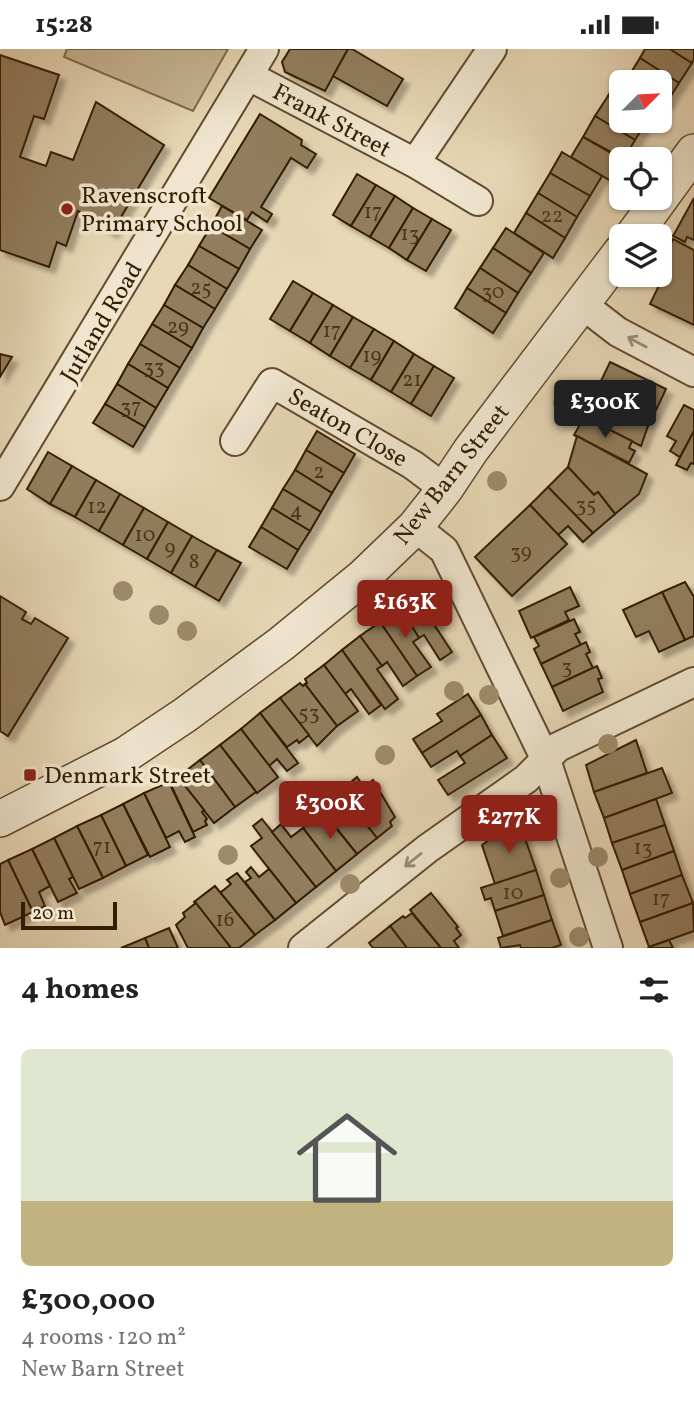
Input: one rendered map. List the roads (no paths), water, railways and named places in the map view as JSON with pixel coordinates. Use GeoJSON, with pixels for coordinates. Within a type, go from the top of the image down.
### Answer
{"type":"FeatureCollection","features":[{"type":"Feature","properties":{"kind":"street","name":"Jutland Road"},"geometry":{"type":"LineString","coordinates":[[0,487],[264,49]]}},
{"type":"Feature","properties":{"kind":"street","name":"Frank Street"},"geometry":{"type":"LineString","coordinates":[[415,163],[492,49]]}},
{"type":"Feature","properties":{"kind":"street","name":"Frank Street"},"geometry":{"type":"LineString","coordinates":[[249,76],[415,163],[478,201]]}},
{"type":"Feature","properties":{"kind":"street"},"geometry":{"type":"LineString","coordinates":[[642,224],[694,152]]}},
{"type":"Feature","properties":{"kind":"street","name":"New Barn Street"},"geometry":{"type":"LineString","coordinates":[[0,819],[125,755],[185,715],[343,594],[415,527],[609,269]]}},
{"type":"Feature","properties":{"kind":"street"},"geometry":{"type":"LineString","coordinates":[[583,305],[618,332],[694,372]]}},
{"type":"Feature","properties":{"kind":"street","name":"Seaton Close"},"geometry":{"type":"LineString","coordinates":[[235,441],[272,383],[414,465],[445,489]]}},
{"type":"Feature","properties":{"kind":"street"},"geometry":{"type":"LineString","coordinates":[[415,527],[444,550],[546,760],[608,948]]}},
{"type":"Feature","properties":{"kind":"street"},"geometry":{"type":"LineString","coordinates":[[303,948],[427,849],[526,779],[558,747],[694,682]]}},
{"type":"Feature","properties":{"kind":"place","name":"Ravenscroft Primary School"},"geometry":{"type":"Point","coordinates":[67,209]}},
{"type":"Feature","properties":{"kind":"place","name":"Denmark Street"},"geometry":{"type":"Point","coordinates":[30,775]}}]}
